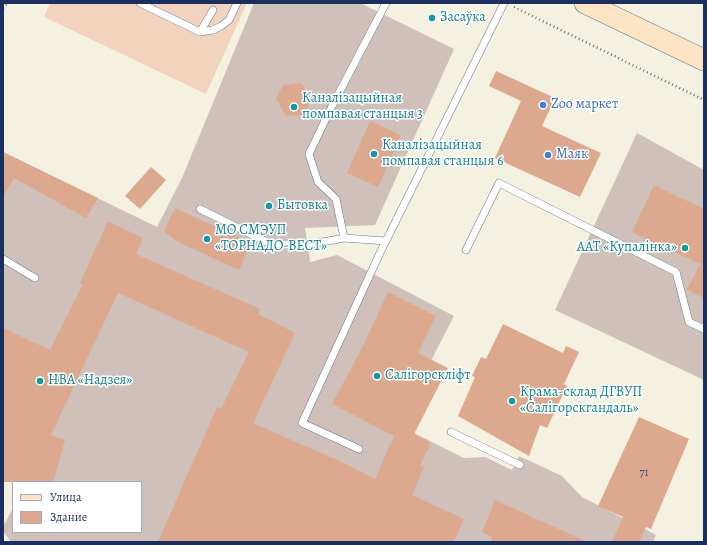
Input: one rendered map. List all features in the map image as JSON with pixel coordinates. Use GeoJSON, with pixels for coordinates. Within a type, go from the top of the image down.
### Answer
{"type":"FeatureCollection","features":[{"type":"Feature","properties":{"kind":"main road"},"geometry":{"type":"LineString","coordinates":[[585,3],[704,60]]}},
{"type":"Feature","properties":{"kind":"lane"},"geometry":{"type":"LineString","coordinates":[[140,3],[200,32],[213,30],[222,26],[229,20],[237,3]]}},
{"type":"Feature","properties":{"kind":"lane"},"geometry":{"type":"LineString","coordinates":[[344,238],[336,199],[318,182],[309,154],[332,106],[386,3]]}},
{"type":"Feature","properties":{"kind":"lane"},"geometry":{"type":"LineString","coordinates":[[360,449],[302,423],[386,241],[504,3]]}},
{"type":"Feature","properties":{"kind":"lane"},"geometry":{"type":"LineString","coordinates":[[200,32],[213,10]]}},
{"type":"Feature","properties":{"kind":"lane"},"geometry":{"type":"LineString","coordinates":[[466,250],[499,183],[676,272],[688,322],[704,329]]}},
{"type":"Feature","properties":{"kind":"lane"},"geometry":{"type":"LineString","coordinates":[[200,209],[271,244],[312,244],[344,238],[386,241]]}},
{"type":"Feature","properties":{"kind":"lane"},"geometry":{"type":"LineString","coordinates":[[3,259],[35,278]]}},
{"type":"Feature","properties":{"kind":"lane"},"geometry":{"type":"LineString","coordinates":[[451,432],[520,465]]}},
{"type":"Feature","properties":{"kind":"path"},"geometry":{"type":"LineString","coordinates":[[3,8],[8,3]]}},
{"type":"Feature","properties":{"kind":"path"},"geometry":{"type":"LineString","coordinates":[[512,6],[704,100]]}},
{"type":"Feature","properties":{"kind":"shaded area"},"geometry":{"type":"Polygon","coordinates":[[[50,3],[247,3],[206,94],[44,17],[50,3]]]}},
{"type":"Feature","properties":{"kind":"shaded area"},"geometry":{"type":"Polygon","coordinates":[[[254,3],[360,3],[454,49],[375,225],[305,228],[310,262],[337,255],[454,316],[398,425],[464,458],[485,457],[512,470],[519,456],[562,476],[582,497],[656,535],[653,542],[11,542],[3,531],[3,527],[12,510],[12,533],[142,533],[142,481],[27,481],[3,413],[3,152],[157,227],[182,178],[254,3]]]}},
{"type":"Feature","properties":{"kind":"shaded area","name":"ААТ «Купалінка»"},"geometry":{"type":"Polygon","coordinates":[[[637,133],[704,170],[704,380],[555,310],[637,133]]]}},
{"type":"Feature","properties":{"kind":"building","name":"Маяк"},"geometry":{"type":"Polygon","coordinates":[[[496,71],[555,98],[542,126],[601,153],[580,197],[495,158],[521,101],[489,86],[496,71]]]}},
{"type":"Feature","properties":{"kind":"building","name":"Каналізацыйная помпавая станцыя 3"},"geometry":{"type":"Polygon","coordinates":[[[301,83],[312,99],[303,115],[286,116],[276,99],[283,85],[301,83]]]}},
{"type":"Feature","properties":{"kind":"building","name":"Каналізацыйная помпавая станцыя 6"},"geometry":{"type":"Polygon","coordinates":[[[370,121],[401,135],[378,187],[347,173],[370,121]]]}},
{"type":"Feature","properties":{"kind":"building"},"geometry":{"type":"Polygon","coordinates":[[[3,152],[98,198],[86,218],[14,178],[3,197],[3,152]]]}},
{"type":"Feature","properties":{"kind":"building"},"geometry":{"type":"Polygon","coordinates":[[[151,167],[166,180],[140,209],[125,196],[151,167]]]}},
{"type":"Feature","properties":{"kind":"building","name":"ААТ «Купалінка»"},"geometry":{"type":"Polygon","coordinates":[[[654,185],[704,209],[704,298],[687,290],[700,264],[632,232],[654,185]]]}},
{"type":"Feature","properties":{"kind":"building","name":"МО СМЭУП «ТОРНАДО-ВЕСТ»"},"geometry":{"type":"Polygon","coordinates":[[[175,208],[251,243],[239,270],[176,241],[164,231],[175,208]]]}},
{"type":"Feature","properties":{"kind":"building"},"geometry":{"type":"Polygon","coordinates":[[[108,221],[143,238],[136,254],[260,309],[258,314],[295,333],[253,423],[344,463],[375,479],[394,436],[332,404],[362,348],[388,292],[436,316],[418,353],[448,368],[414,434],[431,443],[420,465],[424,467],[412,495],[464,519],[454,542],[158,542],[217,407],[221,409],[249,352],[118,293],[51,435],[65,440],[53,481],[3,482],[3,328],[50,350],[83,284],[80,283],[108,221]]]}},
{"type":"Feature","properties":{"kind":"building","name":"Крама-склад ДГВУП «Салігорскгандаль»"},"geometry":{"type":"Polygon","coordinates":[[[503,324],[563,353],[566,346],[579,352],[564,384],[567,386],[547,428],[540,425],[529,456],[458,416],[475,377],[472,376],[481,357],[486,359],[503,324]]]}},
{"type":"Feature","properties":{"kind":"building"},"geometry":{"type":"Polygon","coordinates":[[[639,417],[689,439],[651,529],[646,527],[639,542],[612,542],[623,517],[598,506],[639,417]]]}},
{"type":"Feature","properties":{"kind":"building"},"geometry":{"type":"Polygon","coordinates":[[[495,500],[587,542],[491,542],[492,537],[482,532],[495,500]]]}},
{"type":"Feature","properties":{"kind":"place","name":"Засаўка"},"geometry":{"type":"Point","coordinates":[432,18]}},
{"type":"Feature","properties":{"kind":"place","name":"Zoo маркет"},"geometry":{"type":"Point","coordinates":[543,105]}},
{"type":"Feature","properties":{"kind":"place","name":"Каналізацыйная помпавая станцыя 3"},"geometry":{"type":"Point","coordinates":[294,107]}},
{"type":"Feature","properties":{"kind":"place","name":"Каналізацыйная помпавая станцыя 6"},"geometry":{"type":"Point","coordinates":[374,154]}},
{"type":"Feature","properties":{"kind":"place","name":"Маяк"},"geometry":{"type":"Point","coordinates":[548,155]}},
{"type":"Feature","properties":{"kind":"place","name":"Бытовка"},"geometry":{"type":"Point","coordinates":[269,206]}},
{"type":"Feature","properties":{"kind":"place","name":"МО СМЭУП «ТОРНАДО-ВЕСТ»"},"geometry":{"type":"Point","coordinates":[207,239]}},
{"type":"Feature","properties":{"kind":"place","name":"ААТ «Купалінка»"},"geometry":{"type":"Point","coordinates":[685,248]}},
{"type":"Feature","properties":{"kind":"place","name":"Салігорскліфт"},"geometry":{"type":"Point","coordinates":[377,376]}},
{"type":"Feature","properties":{"kind":"place","name":"НВА «Надзея»"},"geometry":{"type":"Point","coordinates":[40,381]}},
{"type":"Feature","properties":{"kind":"place","name":"Крама-склад ДГВУП «Салігорскгандаль»"},"geometry":{"type":"Point","coordinates":[512,401]}}]}
